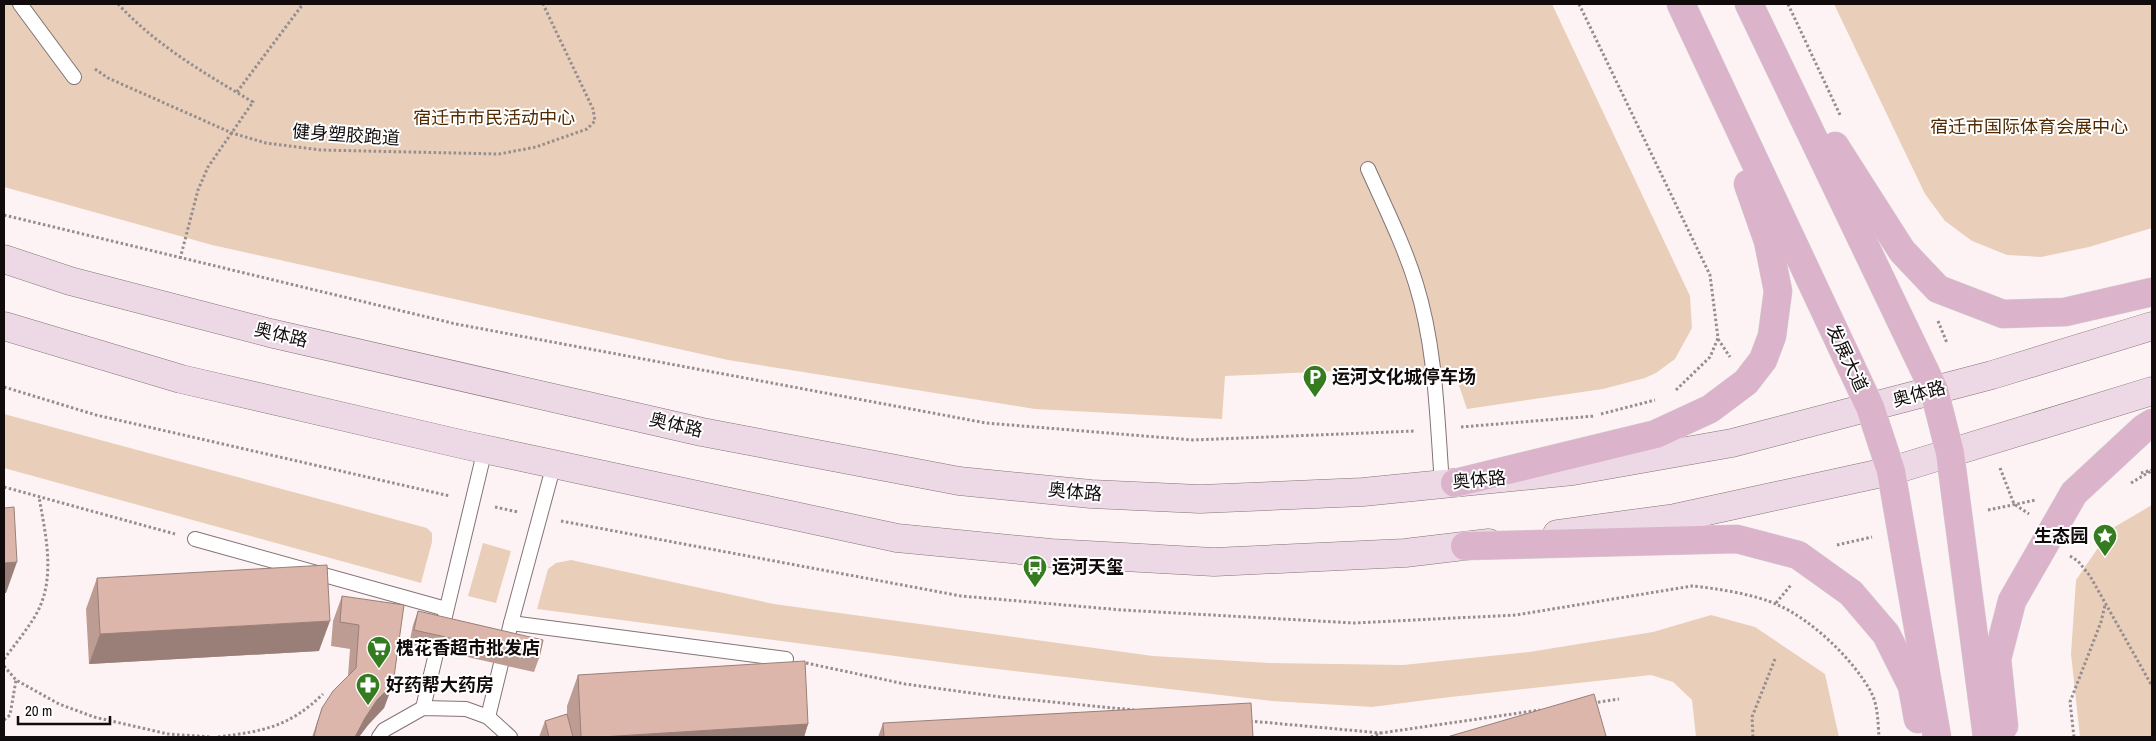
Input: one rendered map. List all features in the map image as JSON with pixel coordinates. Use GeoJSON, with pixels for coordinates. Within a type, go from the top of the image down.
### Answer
{"type":"FeatureCollection","features":[{"type":"Feature","properties":{"kind":"main road"},"geometry":{"type":"LineString","coordinates":[[1750,6],[1868,200],[1902,251],[1938,289],[2003,314],[2065,312],[2152,292]]}},
{"type":"Feature","properties":{"kind":"main road"},"geometry":{"type":"LineString","coordinates":[[1750,6],[1934,390],[1950,452],[1987,737]]}},
{"type":"Feature","properties":{"kind":"main road"},"geometry":{"type":"LineString","coordinates":[[1449,483],[1656,434],[1710,410],[1746,382],[1763,360],[1772,336],[1778,291],[1768,241],[1687,16]]}},
{"type":"Feature","properties":{"kind":"main road","name":"发展大道"},"geometry":{"type":"LineString","coordinates":[[1687,16],[1870,407],[1891,471],[1932,696],[1937,737]]}},
{"type":"Feature","properties":{"kind":"main road","name":"奥体路"},"geometry":{"type":"LineString","coordinates":[[4,259],[70,281],[279,335],[702,432],[959,481],[1091,494],[1200,499],[1363,492],[1573,471],[1723,444],[1992,375],[2152,326]]}},
{"type":"Feature","properties":{"kind":"main road"},"geometry":{"type":"LineString","coordinates":[[4,326],[180,379],[485,449],[897,538],[1051,553],[1214,562],[1404,554],[1675,518],[1891,471],[2152,391]]}},
{"type":"Feature","properties":{"kind":"main road"},"geometry":{"type":"LineString","coordinates":[[2005,737],[1997,659],[2012,601],[2074,493],[2144,428],[2152,423]]}},
{"type":"Feature","properties":{"kind":"main road"},"geometry":{"type":"LineString","coordinates":[[1465,546],[1737,539],[1798,555],[1851,594],[1886,634],[1912,686],[1921,737]]}},
{"type":"Feature","properties":{"kind":"lane"},"geometry":{"type":"LineString","coordinates":[[20,4],[74,78]]}},
{"type":"Feature","properties":{"kind":"lane"},"geometry":{"type":"LineString","coordinates":[[1368,168],[1416,286],[1433,374],[1438,429],[1449,483]]}},
{"type":"Feature","properties":{"kind":"lane"},"geometry":{"type":"LineString","coordinates":[[423,708],[485,449]]}},
{"type":"Feature","properties":{"kind":"lane"},"geometry":{"type":"LineString","coordinates":[[488,717],[554,464]]}},
{"type":"Feature","properties":{"kind":"lane"},"geometry":{"type":"LineString","coordinates":[[194,539],[446,609]]}},
{"type":"Feature","properties":{"kind":"lane"},"geometry":{"type":"LineString","coordinates":[[511,623],[786,659]]}},
{"type":"Feature","properties":{"kind":"lane"},"geometry":{"type":"LineString","coordinates":[[379,737],[384,730],[423,708],[466,708],[488,717],[510,737]]}},
{"type":"Feature","properties":{"kind":"path"},"geometry":{"type":"LineString","coordinates":[[118,4],[139,26],[180,58],[253,102],[208,168],[198,190],[180,259]]}},
{"type":"Feature","properties":{"kind":"path"},"geometry":{"type":"LineString","coordinates":[[237,92],[303,4]]}},
{"type":"Feature","properties":{"kind":"path","name":"健身塑胶跑道"},"geometry":{"type":"LineString","coordinates":[[93,68],[108,78],[232,132],[266,143],[321,150],[499,154],[536,147],[588,129],[595,121],[593,109],[544,4]]}},
{"type":"Feature","properties":{"kind":"path"},"geometry":{"type":"LineString","coordinates":[[1579,4],[1710,275],[1718,338],[1710,356],[1671,395]]}},
{"type":"Feature","properties":{"kind":"path"},"geometry":{"type":"LineString","coordinates":[[1788,4],[1844,124]]}},
{"type":"Feature","properties":{"kind":"path"},"geometry":{"type":"LineString","coordinates":[[4,215],[180,259],[456,324],[986,423],[1193,440],[1438,429],[1594,416],[1663,397]]}},
{"type":"Feature","properties":{"kind":"path"},"geometry":{"type":"LineString","coordinates":[[2127,485],[2152,471]]}},
{"type":"Feature","properties":{"kind":"path"},"geometry":{"type":"LineString","coordinates":[[4,487],[194,539]]}},
{"type":"Feature","properties":{"kind":"path"},"geometry":{"type":"LineString","coordinates":[[4,659],[35,616],[47,582],[49,556],[39,497]]}},
{"type":"Feature","properties":{"kind":"path"},"geometry":{"type":"LineString","coordinates":[[2047,542],[2078,561],[2090,576],[2152,686]]}},
{"type":"Feature","properties":{"kind":"path"},"geometry":{"type":"LineString","coordinates":[[2074,737],[2070,702],[2101,622],[2106,604]]}},
{"type":"Feature","properties":{"kind":"path"},"geometry":{"type":"LineString","coordinates":[[1753,737],[1752,717],[1775,658]]}},
{"type":"Feature","properties":{"kind":"path"},"geometry":{"type":"LineString","coordinates":[[786,659],[905,684],[1001,697],[1137,710]]}},
{"type":"Feature","properties":{"kind":"path"},"geometry":{"type":"LineString","coordinates":[[4,666],[16,680],[59,704],[94,716],[168,734],[211,737]]}},
{"type":"Feature","properties":{"kind":"path"},"geometry":{"type":"LineString","coordinates":[[4,720],[10,715],[16,680]]}},
{"type":"Feature","properties":{"kind":"path"},"geometry":{"type":"LineString","coordinates":[[218,737],[263,731],[305,711],[323,694]]}},
{"type":"Feature","properties":{"kind":"path"},"geometry":{"type":"LineString","coordinates":[[1590,703],[1619,699]]}},
{"type":"Feature","properties":{"kind":"path"},"geometry":{"type":"LineString","coordinates":[[1370,737],[1381,733],[1542,710]]}},
{"type":"Feature","properties":{"kind":"path"},"geometry":{"type":"LineString","coordinates":[[1244,720],[1381,733]]}},
{"type":"Feature","properties":{"kind":"green space","name":"宿迁市市民活动中心"},"geometry":{"type":"Polygon","coordinates":[[[4,4],[1552,4],[1690,296],[1692,328],[1675,359],[1656,373],[1645,378],[1603,389],[1467,409],[1454,371],[1406,375],[1405,368],[1225,376],[1222,419],[1035,409],[728,360],[212,245],[4,187],[4,4]]]}},
{"type":"Feature","properties":{"kind":"green space","name":"宿迁市国际体育会展中心"},"geometry":{"type":"Polygon","coordinates":[[[1834,4],[2152,4],[2152,228],[2089,247],[2041,257],[2007,255],[1972,241],[1945,221],[1925,194],[1834,4]]]}},
{"type":"Feature","properties":{"kind":"green space"},"geometry":{"type":"Polygon","coordinates":[[[4,414],[427,528],[432,533],[432,542],[421,583],[4,468],[4,414]]]}},
{"type":"Feature","properties":{"kind":"green space"},"geometry":{"type":"Polygon","coordinates":[[[2152,505],[2152,737],[2080,737],[2071,654],[2076,580],[2111,529],[2152,505]]]}},
{"type":"Feature","properties":{"kind":"green space"},"geometry":{"type":"Polygon","coordinates":[[[483,543],[511,551],[496,603],[468,596],[483,543]]]}},
{"type":"Feature","properties":{"kind":"green space"},"geometry":{"type":"Polygon","coordinates":[[[571,560],[774,604],[1153,656],[1270,663],[1403,665],[1529,652],[1653,632],[1711,615],[1755,627],[1825,674],[1839,737],[1696,737],[1692,700],[1673,682],[1651,675],[1372,707],[1272,701],[963,665],[537,609],[548,569],[556,563],[571,560]]]}},
{"type":"Feature","properties":{"kind":"building"},"geometry":{"type":"Polygon","coordinates":[[[14,507],[17,562],[4,563],[4,508],[14,507]]]}},
{"type":"Feature","properties":{"kind":"building"},"geometry":{"type":"Polygon","coordinates":[[[327,565],[330,621],[100,634],[97,578],[327,565]]]}},
{"type":"Feature","properties":{"kind":"building"},"geometry":{"type":"Polygon","coordinates":[[[342,596],[404,605],[393,684],[377,700],[355,737],[314,737],[322,708],[333,691],[356,668],[359,625],[340,622],[342,596]]]}},
{"type":"Feature","properties":{"kind":"building"},"geometry":{"type":"Polygon","coordinates":[[[418,611],[543,640],[539,658],[414,630],[418,611]]]}},
{"type":"Feature","properties":{"kind":"building"},"geometry":{"type":"Polygon","coordinates":[[[805,661],[808,724],[581,737],[578,675],[805,661]]]}},
{"type":"Feature","properties":{"kind":"building"},"geometry":{"type":"Polygon","coordinates":[[[1594,694],[1606,736],[1447,737],[1594,694]]]}},
{"type":"Feature","properties":{"kind":"building"},"geometry":{"type":"Polygon","coordinates":[[[1251,703],[1253,737],[884,737],[883,723],[1251,703]]]}},
{"type":"Feature","properties":{"kind":"building"},"geometry":{"type":"Polygon","coordinates":[[[567,714],[573,737],[549,737],[545,721],[567,714]]]}},
{"type":"Feature","properties":{"kind":"place","name":"运河文化城停车场"},"geometry":{"type":"Point","coordinates":[1315,398]}},
{"type":"Feature","properties":{"kind":"place","name":"生态园"},"geometry":{"type":"Point","coordinates":[2105,557]}},
{"type":"Feature","properties":{"kind":"place","name":"运河天玺"},"geometry":{"type":"Point","coordinates":[1035,588]}},
{"type":"Feature","properties":{"kind":"place","name":"槐花香超市批发店"},"geometry":{"type":"Point","coordinates":[379,669]}},
{"type":"Feature","properties":{"kind":"place","name":"好药帮大药房"},"geometry":{"type":"Point","coordinates":[368,706]}}]}
